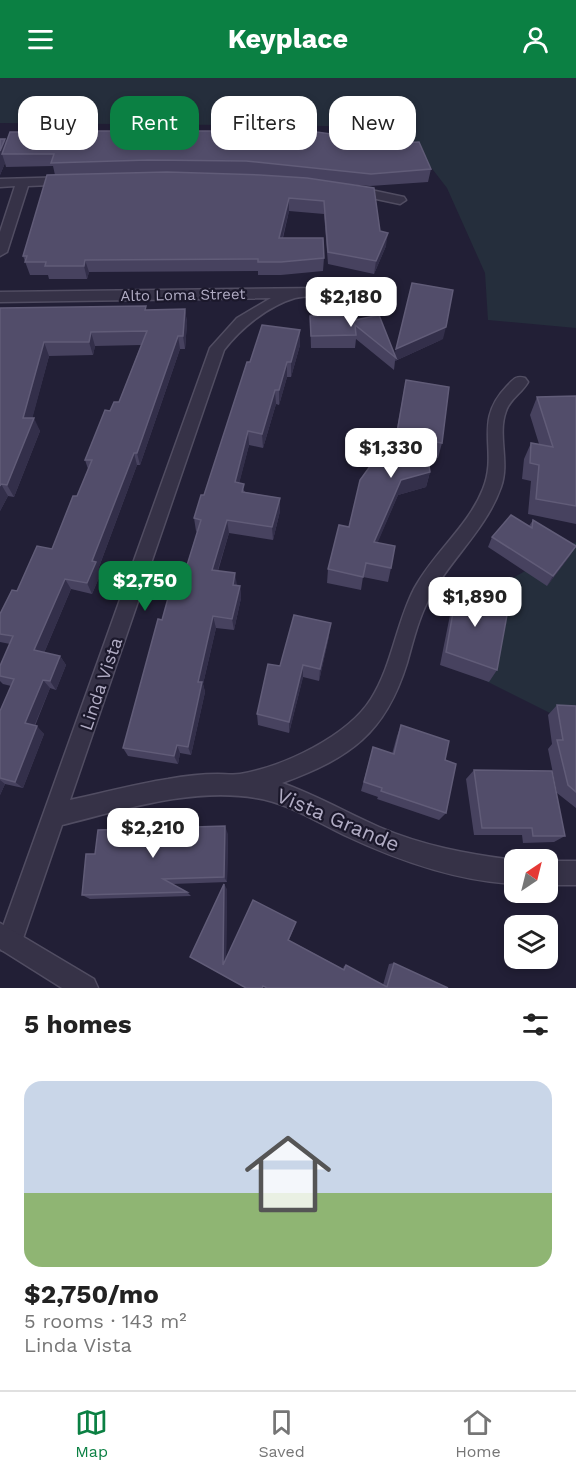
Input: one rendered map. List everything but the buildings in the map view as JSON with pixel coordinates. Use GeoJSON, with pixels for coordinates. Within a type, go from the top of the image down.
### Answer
{"type":"FeatureCollection","features":[{"type":"Feature","properties":{"kind":"street"},"geometry":{"type":"LineString","coordinates":[[0,183],[81,181]]}},
{"type":"Feature","properties":{"kind":"street"},"geometry":{"type":"LineString","coordinates":[[0,252],[23,182]]}},
{"type":"Feature","properties":{"kind":"street"},"geometry":{"type":"LineString","coordinates":[[344,189],[400,200]]}},
{"type":"Feature","properties":{"kind":"street","name":"Linda Vista"},"geometry":{"type":"LineString","coordinates":[[5,938],[55,815],[217,348],[230,331],[246,317],[295,293]]}},
{"type":"Feature","properties":{"kind":"street","name":"Alto Loma Street"},"geometry":{"type":"LineString","coordinates":[[0,297],[322,293],[365,298]]}},
{"type":"Feature","properties":{"kind":"street"},"geometry":{"type":"LineString","coordinates":[[240,784],[284,772],[321,755],[351,738],[375,714],[389,688],[415,607],[427,584],[474,525],[485,505],[494,483],[497,460],[494,417],[500,403],[520,382]]}},
{"type":"Feature","properties":{"kind":"street","name":"Vista Grande"},"geometry":{"type":"LineString","coordinates":[[55,815],[150,794],[195,787],[240,784],[300,801],[400,847],[452,862],[504,870]]}},
{"type":"Feature","properties":{"kind":"street"},"geometry":{"type":"LineString","coordinates":[[558,873],[576,873]]}},
{"type":"Feature","properties":{"kind":"street"},"geometry":{"type":"LineString","coordinates":[[5,938],[85,988]]}},
{"type":"Feature","properties":{"kind":"shaded area"},"geometry":{"type":"Polygon","coordinates":[[[0,78],[576,78],[576,328],[488,320],[485,273],[447,188],[416,148],[416,96],[329,96],[329,126],[317,126],[317,96],[211,96],[211,125],[199,125],[199,96],[110,96],[110,124],[98,124],[98,96],[18,96],[18,123],[0,123],[0,78]]]}},
{"type":"Feature","properties":{"kind":"shaded area"},"geometry":{"type":"Polygon","coordinates":[[[576,542],[576,726],[480,678],[506,582],[576,542]]]}}]}
